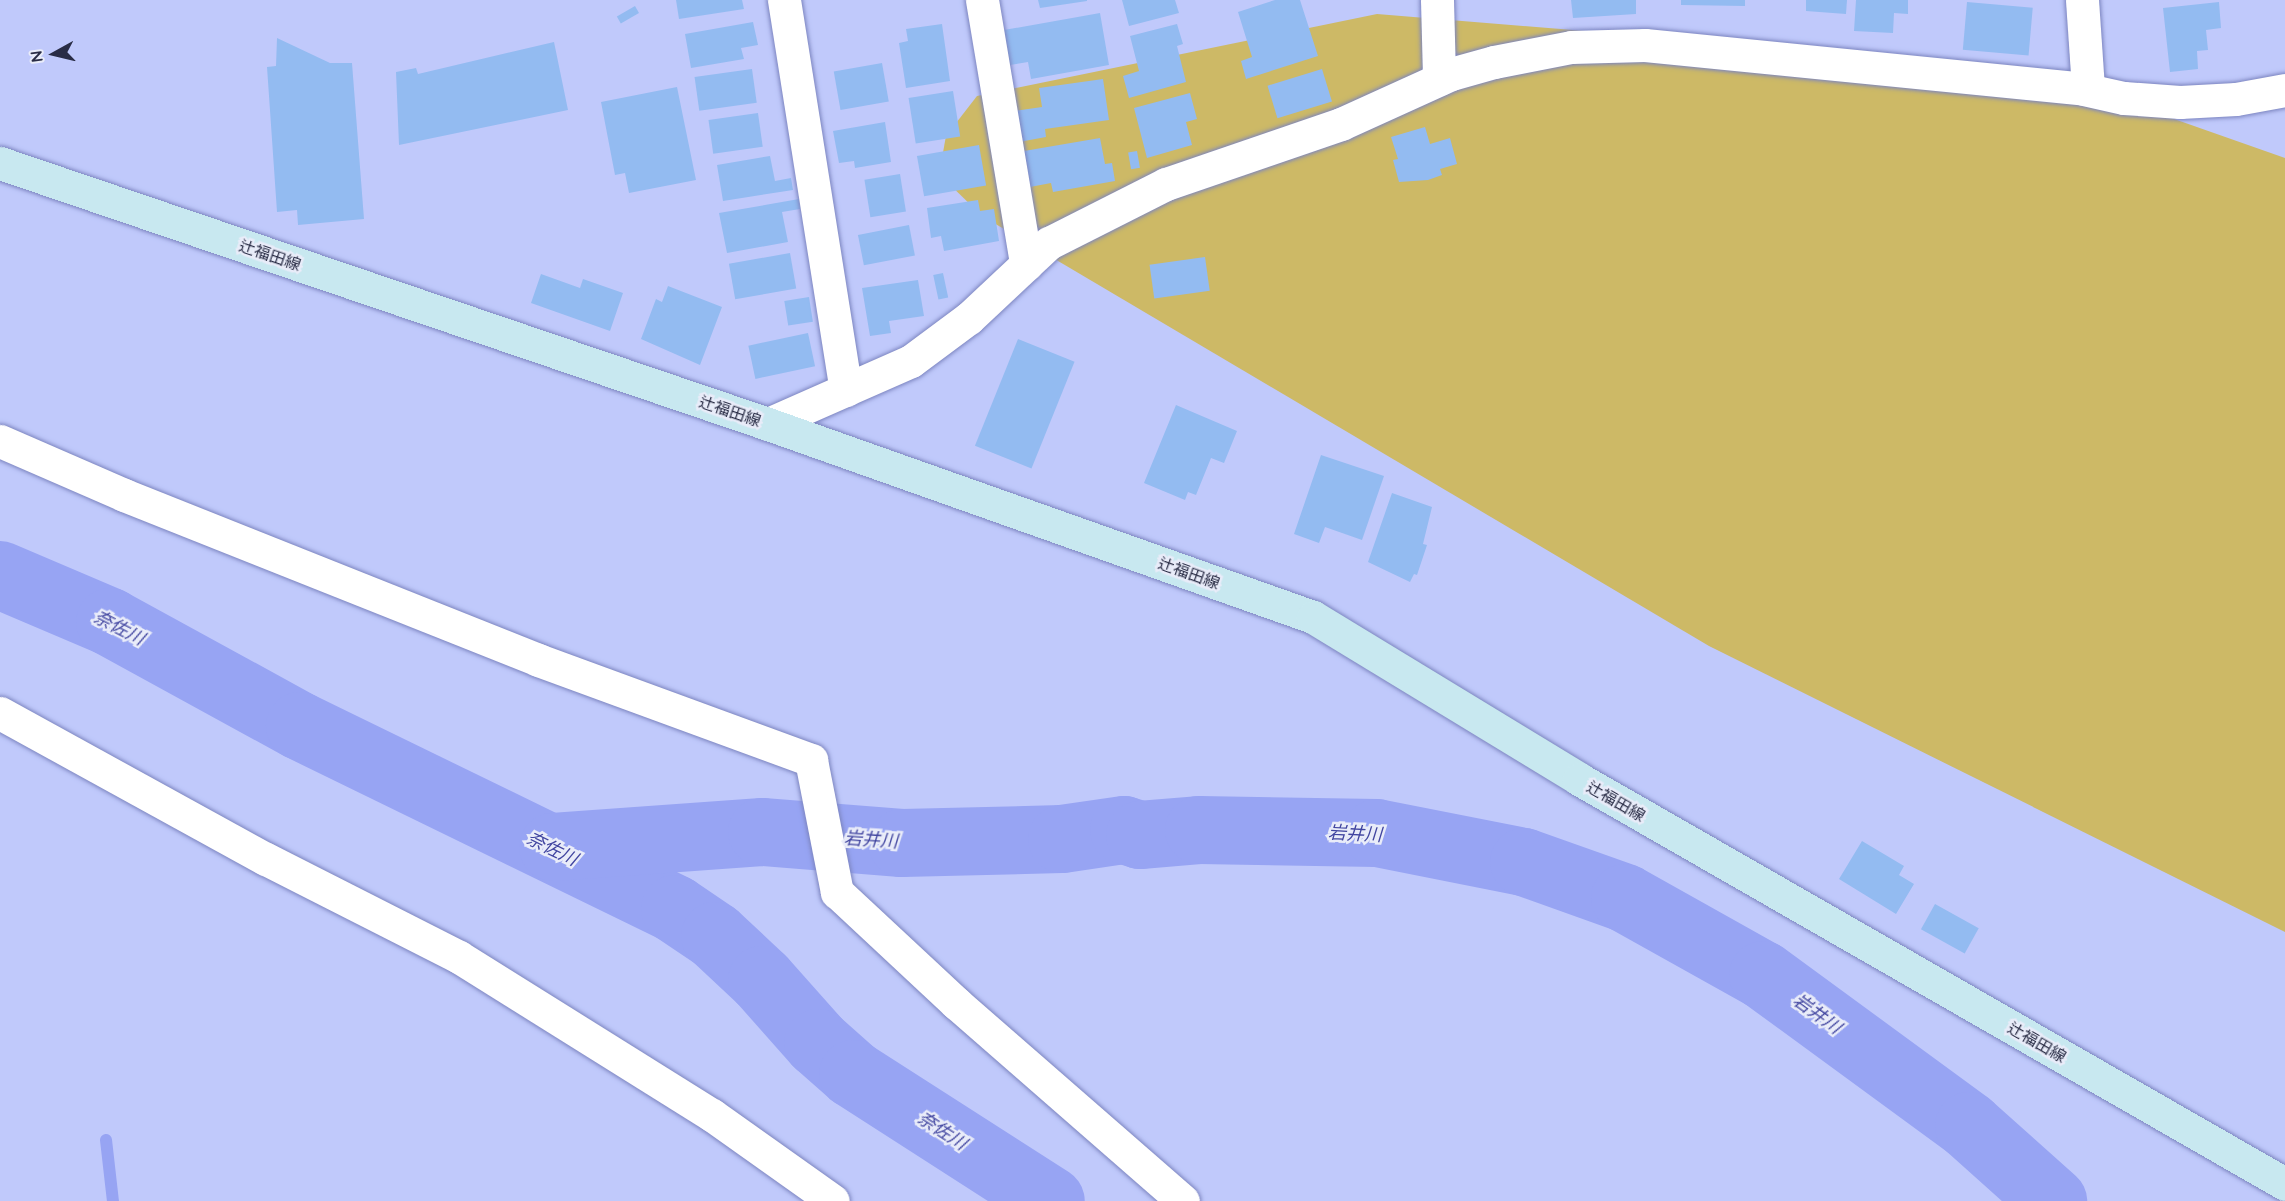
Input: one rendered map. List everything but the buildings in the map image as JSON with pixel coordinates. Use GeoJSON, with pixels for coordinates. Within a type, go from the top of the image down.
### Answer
{"type":"FeatureCollection","features":[{"type":"Feature","properties":{"kind":"main road","name":"辻福田線"},"geometry":{"type":"LineString","coordinates":[[0,163],[768,424],[1313,617],[1579,779],[2285,1184]]}},
{"type":"Feature","properties":{"kind":"street"},"geometry":{"type":"LineString","coordinates":[[784,0],[846,390]]}},
{"type":"Feature","properties":{"kind":"street"},"geometry":{"type":"LineString","coordinates":[[982,0],[1026,264]]}},
{"type":"Feature","properties":{"kind":"street"},"geometry":{"type":"LineString","coordinates":[[1437,0],[1439,79]]}},
{"type":"Feature","properties":{"kind":"street"},"geometry":{"type":"LineString","coordinates":[[2082,0],[2088,89]]}},
{"type":"Feature","properties":{"kind":"street"},"geometry":{"type":"LineString","coordinates":[[768,424],[911,360],[969,318],[1049,243],[1166,184],[1341,124],[1439,79],[1494,62],[1571,47],[1645,45],[2088,89],[2124,98],[2180,102],[2236,99],[2285,90]]}},
{"type":"Feature","properties":{"kind":"street"},"geometry":{"type":"LineString","coordinates":[[0,441],[124,495],[538,660],[811,760],[837,892],[956,1003],[1183,1201]]}},
{"type":"Feature","properties":{"kind":"street"},"geometry":{"type":"LineString","coordinates":[[0,713],[266,859],[459,957],[712,1114],[833,1201]]}},
{"type":"Feature","properties":{"kind":"shaded area"},"geometry":{"type":"Polygon","coordinates":[[[1377,14],[2026,67],[2285,158],[2285,932],[1709,646],[982,216],[939,174],[946,136],[977,96],[1377,14]]]}},
{"type":"Feature","properties":{"kind":"waterway","name":"奈佐川"},"geometry":{"type":"LineString","coordinates":[[0,575],[110,622],[300,726],[675,909],[715,936],[762,980],[818,1043],[853,1074],[1051,1201]]}},
{"type":"Feature","properties":{"kind":"waterway","name":"岩井川"},"geometry":{"type":"LineString","coordinates":[[553,847],[762,832],[902,843],[1062,839],[1124,830],[1140,835],[1199,830],[1377,833],[1524,862],[1625,898],[1763,975],[1969,1126],[2053,1201]]}},
{"type":"Feature","properties":{"kind":"waterway"},"geometry":{"type":"LineString","coordinates":[[106,1140],[113,1201]]}}]}
